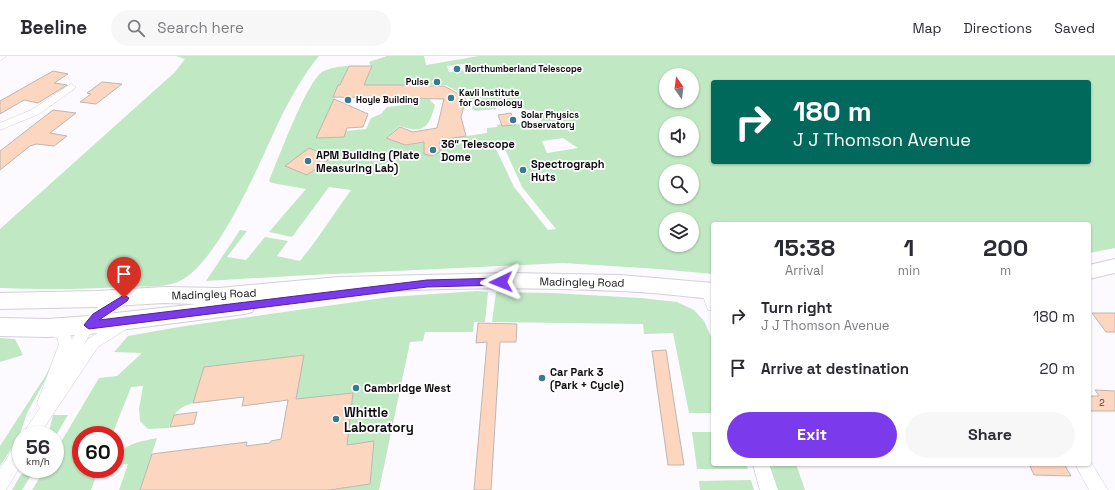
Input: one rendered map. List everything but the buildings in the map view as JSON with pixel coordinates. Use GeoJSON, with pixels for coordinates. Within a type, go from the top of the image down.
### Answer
{"type":"FeatureCollection","features":[{"type":"Feature","properties":{"kind":"main road"},"geometry":{"type":"LineString","coordinates":[[1091,272],[1115,266]]}},
{"type":"Feature","properties":{"kind":"main road","name":"Madingley Road"},"geometry":{"type":"LineString","coordinates":[[0,301],[124,298],[164,295],[219,296],[338,285],[580,281],[620,283],[711,296]]}},
{"type":"Feature","properties":{"kind":"main road","name":"Madingley Road"},"geometry":{"type":"LineString","coordinates":[[0,327],[93,327],[128,320],[427,284]]}},
{"type":"Feature","properties":{"kind":"main road"},"geometry":{"type":"LineString","coordinates":[[0,310],[93,327]]}},
{"type":"Feature","properties":{"kind":"street"},"geometry":{"type":"LineString","coordinates":[[0,127],[34,112],[70,87]]}},
{"type":"Feature","properties":{"kind":"street"},"geometry":{"type":"LineString","coordinates":[[53,383],[93,327],[124,298]]}},
{"type":"Feature","properties":{"kind":"street"},"geometry":{"type":"LineString","coordinates":[[36,426],[93,327]]}},
{"type":"Feature","properties":{"kind":"street"},"geometry":{"type":"LineString","coordinates":[[35,426],[53,383],[66,344],[63,334],[48,328]]}},
{"type":"Feature","properties":{"kind":"street"},"geometry":{"type":"LineString","coordinates":[[0,484],[12,465]]}},
{"type":"Feature","properties":{"kind":"street"},"geometry":{"type":"LineString","coordinates":[[762,466],[769,490]]}},
{"type":"Feature","properties":{"kind":"street"},"geometry":{"type":"LineString","coordinates":[[1084,466],[1098,490]]}},
{"type":"Feature","properties":{"kind":"green space"},"geometry":{"type":"Polygon","coordinates":[[[176,56],[319,56],[290,99],[237,209],[207,257],[191,274],[175,283],[163,286],[64,289],[0,288],[0,229],[175,72],[185,59],[176,56]]]}},
{"type":"Feature","properties":{"kind":"green space"},"geometry":{"type":"Polygon","coordinates":[[[387,56],[424,56],[426,65],[479,56],[1115,56],[1115,248],[1091,253],[1091,222],[711,222],[711,274],[563,263],[206,281],[240,230],[247,231],[227,257],[246,260],[265,237],[288,241],[277,256],[300,261],[351,190],[329,187],[292,237],[269,232],[306,189],[272,183],[269,181],[308,91],[315,79],[322,72],[342,66],[349,66],[333,96],[335,97],[320,131],[366,129],[371,118],[381,114],[387,107],[405,105],[411,100],[429,99],[435,105],[430,119],[424,127],[414,129],[400,126],[385,138],[405,145],[487,133],[487,128],[497,127],[497,125],[501,124],[502,126],[541,121],[540,111],[502,107],[479,98],[474,101],[446,85],[364,85],[372,67],[369,62],[387,56]],[[471,63],[447,66],[449,72],[467,70],[467,67],[471,63]],[[563,138],[542,141],[547,153],[578,148],[563,138]],[[504,147],[496,149],[514,187],[548,230],[556,229],[522,187],[504,147]]]}},
{"type":"Feature","properties":{"kind":"green space"},"geometry":{"type":"Polygon","coordinates":[[[477,101],[496,106],[496,109],[476,111],[472,109],[473,105],[477,101]]]}},
{"type":"Feature","properties":{"kind":"green space"},"geometry":{"type":"Polygon","coordinates":[[[477,291],[488,292],[485,322],[474,322],[473,332],[425,332],[423,341],[410,342],[379,490],[329,490],[370,484],[374,442],[347,445],[352,393],[296,399],[303,355],[204,367],[193,403],[183,407],[177,412],[169,428],[148,429],[140,421],[139,409],[143,386],[131,387],[116,426],[72,426],[72,478],[96,478],[91,490],[32,490],[39,478],[64,478],[64,437],[99,378],[117,376],[142,353],[114,352],[128,336],[185,326],[390,297],[477,291]]]}},
{"type":"Feature","properties":{"kind":"green space"},"geometry":{"type":"Polygon","coordinates":[[[496,292],[552,293],[641,298],[677,302],[694,310],[704,321],[711,337],[711,413],[689,413],[673,333],[644,334],[643,324],[492,322],[496,292]]]}},
{"type":"Feature","properties":{"kind":"green space"},"geometry":{"type":"Polygon","coordinates":[[[0,338],[15,339],[23,355],[0,362],[0,338]]]}},
{"type":"Feature","properties":{"kind":"green space"},"geometry":{"type":"Polygon","coordinates":[[[58,351],[58,357],[27,413],[23,426],[13,426],[46,375],[58,351]]]}},
{"type":"Feature","properties":{"kind":"green space"},"geometry":{"type":"Polygon","coordinates":[[[53,415],[68,415],[62,426],[50,426],[53,415]]]}},
{"type":"Feature","properties":{"kind":"green space"},"geometry":{"type":"Polygon","coordinates":[[[12,427],[12,448],[0,466],[0,446],[12,427]]]}},
{"type":"Feature","properties":{"kind":"green space"},"geometry":{"type":"Polygon","coordinates":[[[692,432],[711,432],[711,466],[747,466],[748,469],[697,469],[692,432]]]}},
{"type":"Feature","properties":{"kind":"green space"},"geometry":{"type":"Polygon","coordinates":[[[157,438],[140,490],[119,490],[128,464],[124,464],[124,448],[157,438]]]}},
{"type":"Feature","properties":{"kind":"green space"},"geometry":{"type":"Polygon","coordinates":[[[770,466],[797,466],[805,490],[777,490],[770,466]]]}},
{"type":"Feature","properties":{"kind":"green space"},"geometry":{"type":"Polygon","coordinates":[[[19,478],[29,478],[22,490],[12,490],[19,478]]]}},
{"type":"Feature","properties":{"kind":"green space"},"geometry":{"type":"Polygon","coordinates":[[[751,480],[754,490],[700,490],[699,481],[751,480]]]}},
{"type":"Feature","properties":{"kind":"place","name":"Northumberland Telescope"},"geometry":{"type":"Point","coordinates":[457,69]}},
{"type":"Feature","properties":{"kind":"place","name":"Pulse"},"geometry":{"type":"Point","coordinates":[437,82]}},
{"type":"Feature","properties":{"kind":"place","name":"Kavli Institute for Cosmology"},"geometry":{"type":"Point","coordinates":[451,98]}},
{"type":"Feature","properties":{"kind":"place","name":"Hoyle Building"},"geometry":{"type":"Point","coordinates":[348,100]}},
{"type":"Feature","properties":{"kind":"place","name":"Solar Physics Observatory"},"geometry":{"type":"Point","coordinates":[513,120]}},
{"type":"Feature","properties":{"kind":"place","name":"36″ Telescope Dome"},"geometry":{"type":"Point","coordinates":[433,150]}},
{"type":"Feature","properties":{"kind":"place","name":"APM Building (Plate Measuring Lab)"},"geometry":{"type":"Point","coordinates":[308,161]}},
{"type":"Feature","properties":{"kind":"place","name":"Spectrograph Huts"},"geometry":{"type":"Point","coordinates":[523,170]}},
{"type":"Feature","properties":{"kind":"place","name":"Car Park 3 (Park + Cycle)"},"geometry":{"type":"Point","coordinates":[542,378]}},
{"type":"Feature","properties":{"kind":"place","name":"Cambridge West"},"geometry":{"type":"Point","coordinates":[356,388]}},
{"type":"Feature","properties":{"kind":"place","name":"Whittle Laboratory"},"geometry":{"type":"Point","coordinates":[336,419]}},
{"type":"Feature","properties":{"kind":"route"},"geometry":{"type":"LineString","coordinates":[[124,298],[96,316],[89,325],[306,300],[427,284],[501,282]]}}]}
